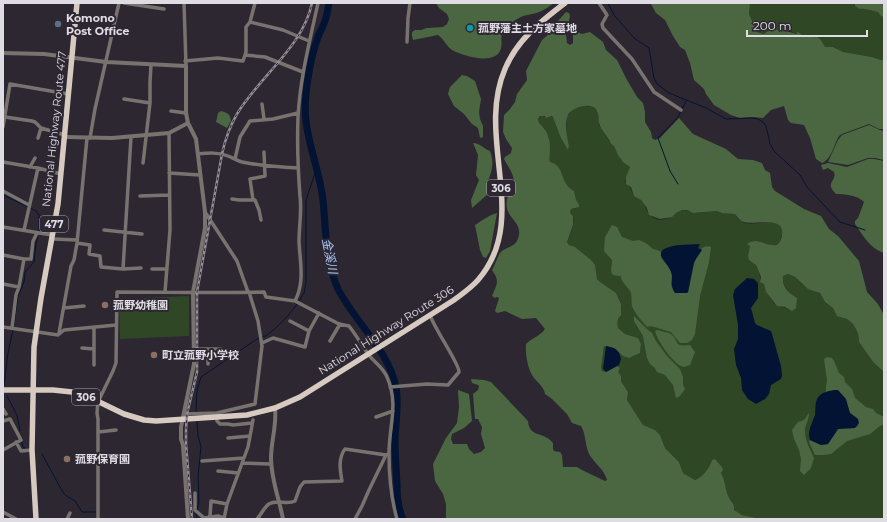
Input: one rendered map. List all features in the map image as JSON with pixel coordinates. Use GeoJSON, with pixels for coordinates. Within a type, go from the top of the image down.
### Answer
{"type":"FeatureCollection","features":[{"type":"Feature","properties":{"kind":"highway","name":"National Highway Route 477"},"geometry":{"type":"LineString","coordinates":[[36,519],[32,450],[35,332],[58,204],[77,3]]}},
{"type":"Feature","properties":{"kind":"highway","name":"National Highway Route 306"},"geometry":{"type":"LineString","coordinates":[[6,390],[53,390],[72,392],[118,412],[136,418],[162,421],[219,415],[247,415],[275,408],[300,397],[454,300],[473,285],[486,269],[496,250],[501,231],[502,212],[495,118],[499,84],[509,60],[521,41],[540,22],[565,3]]}},
{"type":"Feature","properties":{"kind":"street"},"geometry":{"type":"LineString","coordinates":[[60,333],[71,266],[74,260],[77,242],[88,138],[119,3]]}},
{"type":"Feature","properties":{"kind":"street"},"geometry":{"type":"LineString","coordinates":[[124,3],[164,9]]}},
{"type":"Feature","properties":{"kind":"street"},"geometry":{"type":"LineString","coordinates":[[184,3],[186,113],[188,123],[196,139],[205,212],[205,228],[193,292],[193,372],[184,414],[181,439],[183,445],[188,502],[188,519]]}},
{"type":"Feature","properties":{"kind":"street"},"geometry":{"type":"LineString","coordinates":[[3,53],[44,54],[106,62],[151,65],[186,63],[218,58],[243,61],[245,55],[246,27],[250,22],[255,3]]}},
{"type":"Feature","properties":{"kind":"street"},"geometry":{"type":"LineString","coordinates":[[297,302],[302,272],[299,242],[299,114],[304,72],[318,3]]}},
{"type":"Feature","properties":{"kind":"street"},"geometry":{"type":"LineString","coordinates":[[407,42],[410,3]]}},
{"type":"Feature","properties":{"kind":"street"},"geometry":{"type":"LineString","coordinates":[[599,3],[607,15],[602,24],[603,28],[632,59],[654,92],[680,110]]}},
{"type":"Feature","properties":{"kind":"street"},"geometry":{"type":"LineString","coordinates":[[250,22],[283,30],[310,41]]}},
{"type":"Feature","properties":{"kind":"street"},"geometry":{"type":"LineString","coordinates":[[245,55],[265,57],[304,72]]}},
{"type":"Feature","properties":{"kind":"street"},"geometry":{"type":"LineString","coordinates":[[143,162],[150,103],[151,65]]}},
{"type":"Feature","properties":{"kind":"street"},"geometry":{"type":"LineString","coordinates":[[3,127],[5,102],[10,84],[68,94]]}},
{"type":"Feature","properties":{"kind":"street"},"geometry":{"type":"LineString","coordinates":[[124,99],[150,103]]}},
{"type":"Feature","properties":{"kind":"street"},"geometry":{"type":"LineString","coordinates":[[262,104],[264,119]]}},
{"type":"Feature","properties":{"kind":"street"},"geometry":{"type":"LineString","coordinates":[[171,111],[186,113]]}},
{"type":"Feature","properties":{"kind":"street"},"geometry":{"type":"LineString","coordinates":[[235,159],[240,137],[250,121],[273,119],[299,114]]}},
{"type":"Feature","properties":{"kind":"street"},"geometry":{"type":"LineString","coordinates":[[5,117],[32,121],[41,128],[65,136],[88,138],[169,134],[188,123]]}},
{"type":"Feature","properties":{"kind":"street"},"geometry":{"type":"LineString","coordinates":[[38,138],[41,128]]}},
{"type":"Feature","properties":{"kind":"street"},"geometry":{"type":"LineString","coordinates":[[165,292],[170,230],[169,134]]}},
{"type":"Feature","properties":{"kind":"street"},"geometry":{"type":"LineString","coordinates":[[123,269],[131,136]]}},
{"type":"Feature","properties":{"kind":"street"},"geometry":{"type":"LineString","coordinates":[[253,200],[250,178],[265,176],[264,152]]}},
{"type":"Feature","properties":{"kind":"street"},"geometry":{"type":"LineString","coordinates":[[198,154],[217,153],[242,162],[264,166],[298,168]]}},
{"type":"Feature","properties":{"kind":"street"},"geometry":{"type":"LineString","coordinates":[[30,167],[35,158]]}},
{"type":"Feature","properties":{"kind":"street"},"geometry":{"type":"LineString","coordinates":[[3,162],[38,168],[61,174]]}},
{"type":"Feature","properties":{"kind":"street"},"geometry":{"type":"LineString","coordinates":[[24,230],[38,168]]}},
{"type":"Feature","properties":{"kind":"street"},"geometry":{"type":"LineString","coordinates":[[169,174],[200,175]]}},
{"type":"Feature","properties":{"kind":"street"},"geometry":{"type":"LineString","coordinates":[[3,191],[29,205]]}},
{"type":"Feature","properties":{"kind":"street"},"geometry":{"type":"LineString","coordinates":[[140,196],[169,195]]}},
{"type":"Feature","properties":{"kind":"street"},"geometry":{"type":"LineString","coordinates":[[232,199],[256,200],[261,220]]}},
{"type":"Feature","properties":{"kind":"street"},"geometry":{"type":"LineString","coordinates":[[184,414],[219,415],[255,404],[262,351],[260,334],[237,261],[205,212]]}},
{"type":"Feature","properties":{"kind":"street"},"geometry":{"type":"LineString","coordinates":[[3,227],[90,244],[89,254],[100,256],[101,267],[123,269],[141,268]]}},
{"type":"Feature","properties":{"kind":"street"},"geometry":{"type":"LineString","coordinates":[[104,230],[142,234]]}},
{"type":"Feature","properties":{"kind":"street"},"geometry":{"type":"LineString","coordinates":[[3,255],[31,259],[33,241],[37,233]]}},
{"type":"Feature","properties":{"kind":"street"},"geometry":{"type":"LineString","coordinates":[[13,329],[16,295],[24,259]]}},
{"type":"Feature","properties":{"kind":"street"},"geometry":{"type":"LineString","coordinates":[[152,269],[167,269]]}},
{"type":"Feature","properties":{"kind":"street"},"geometry":{"type":"LineString","coordinates":[[3,284],[19,287]]}},
{"type":"Feature","properties":{"kind":"street"},"geometry":{"type":"LineString","coordinates":[[98,519],[98,432],[96,414],[98,402],[115,366],[117,292],[264,292],[266,296],[297,302],[340,324],[349,326],[382,368],[391,386],[393,411],[387,454],[392,502],[397,519]]}},
{"type":"Feature","properties":{"kind":"street"},"geometry":{"type":"LineString","coordinates":[[64,308],[84,306]]}},
{"type":"Feature","properties":{"kind":"street"},"geometry":{"type":"LineString","coordinates":[[261,342],[273,338],[305,347],[309,331],[319,313]]}},
{"type":"Feature","properties":{"kind":"street"},"geometry":{"type":"LineString","coordinates":[[391,386],[427,384],[448,385],[460,372],[460,368],[444,344],[430,316]]}},
{"type":"Feature","properties":{"kind":"street"},"geometry":{"type":"LineString","coordinates":[[290,321],[309,331]]}},
{"type":"Feature","properties":{"kind":"street"},"geometry":{"type":"LineString","coordinates":[[3,327],[58,335],[64,330],[116,324]]}},
{"type":"Feature","properties":{"kind":"street"},"geometry":{"type":"LineString","coordinates":[[330,341],[340,324]]}},
{"type":"Feature","properties":{"kind":"street"},"geometry":{"type":"LineString","coordinates":[[94,327],[94,365]]}},
{"type":"Feature","properties":{"kind":"street"},"geometry":{"type":"LineString","coordinates":[[82,348],[94,349]]}},
{"type":"Feature","properties":{"kind":"street"},"geometry":{"type":"LineString","coordinates":[[194,349],[222,349]]}},
{"type":"Feature","properties":{"kind":"street"},"geometry":{"type":"LineString","coordinates":[[208,349],[208,364]]}},
{"type":"Feature","properties":{"kind":"street"},"geometry":{"type":"LineString","coordinates":[[275,408],[276,416],[271,464],[283,519]]}},
{"type":"Feature","properties":{"kind":"street"},"geometry":{"type":"LineString","coordinates":[[3,409],[6,414]]}},
{"type":"Feature","properties":{"kind":"street"},"geometry":{"type":"LineString","coordinates":[[376,417],[393,411]]}},
{"type":"Feature","properties":{"kind":"street"},"geometry":{"type":"LineString","coordinates":[[195,493],[195,510],[204,518],[218,516],[224,519],[227,504],[248,447],[252,421],[233,425],[220,424],[217,421],[219,415]]}},
{"type":"Feature","properties":{"kind":"street"},"geometry":{"type":"LineString","coordinates":[[3,421],[10,419],[21,440],[3,450]]}},
{"type":"Feature","properties":{"kind":"street"},"geometry":{"type":"LineString","coordinates":[[98,432],[116,430]]}},
{"type":"Feature","properties":{"kind":"street"},"geometry":{"type":"LineString","coordinates":[[228,438],[250,436]]}},
{"type":"Feature","properties":{"kind":"street"},"geometry":{"type":"LineString","coordinates":[[16,442],[21,451],[32,450]]}},
{"type":"Feature","properties":{"kind":"street"},"geometry":{"type":"LineString","coordinates":[[256,519],[269,504],[279,502],[292,503],[295,501],[300,487],[304,482],[342,481],[340,467],[342,455],[345,449],[387,454]]}},
{"type":"Feature","properties":{"kind":"street"},"geometry":{"type":"LineString","coordinates":[[355,519],[387,454]]}},
{"type":"Feature","properties":{"kind":"street"},"geometry":{"type":"LineString","coordinates":[[202,461],[244,458]]}},
{"type":"Feature","properties":{"kind":"street"},"geometry":{"type":"LineString","coordinates":[[242,463],[271,464]]}},
{"type":"Feature","properties":{"kind":"street"},"geometry":{"type":"LineString","coordinates":[[218,471],[238,474]]}},
{"type":"Feature","properties":{"kind":"street"},"geometry":{"type":"LineString","coordinates":[[210,517],[211,501],[227,504]]}},
{"type":"Feature","properties":{"kind":"street"},"geometry":{"type":"LineString","coordinates":[[3,512],[16,519]]}},
{"type":"Feature","properties":{"kind":"street"},"geometry":{"type":"LineString","coordinates":[[67,519],[70,513]]}},
{"type":"Feature","properties":{"kind":"green space"},"geometry":{"type":"Polygon","coordinates":[[[436,3],[554,3],[541,11],[523,16],[509,24],[501,36],[500,51],[491,58],[478,58],[463,55],[452,50],[438,35],[413,40],[412,32],[415,30],[443,27],[447,24],[449,19],[447,14],[439,8],[436,3]]]}},
{"type":"Feature","properties":{"kind":"green space"},"geometry":{"type":"Polygon","coordinates":[[[647,3],[750,3],[749,14],[757,32],[764,34],[775,30],[780,30],[796,34],[798,32],[803,36],[817,37],[821,40],[825,47],[833,47],[843,52],[881,60],[884,59],[884,129],[879,129],[869,124],[842,134],[839,136],[828,158],[822,163],[816,159],[810,138],[804,125],[791,123],[788,120],[784,106],[771,110],[763,118],[740,118],[731,115],[714,105],[704,89],[694,80],[685,50],[680,47],[665,20],[656,13],[651,4],[647,3]]]}},
{"type":"Feature","properties":{"kind":"green space"},"geometry":{"type":"Polygon","coordinates":[[[750,3],[884,3],[884,59],[881,60],[842,52],[833,47],[825,48],[821,40],[789,31],[775,30],[765,34],[757,32],[749,14],[750,3]]]}},
{"type":"Feature","properties":{"kind":"green space"},"geometry":{"type":"Polygon","coordinates":[[[846,3],[879,3],[884,5],[884,17],[878,12],[860,9],[855,6],[855,4],[846,3]]]}},
{"type":"Feature","properties":{"kind":"green space"},"geometry":{"type":"Polygon","coordinates":[[[566,12],[569,13],[570,16],[566,34],[567,43],[570,45],[573,43],[573,33],[575,31],[582,34],[590,32],[603,42],[606,50],[617,60],[637,97],[643,103],[645,122],[651,132],[652,138],[655,140],[660,138],[679,118],[693,134],[726,149],[738,159],[753,160],[762,163],[765,170],[770,173],[772,187],[775,191],[804,209],[821,216],[829,229],[838,236],[859,261],[867,292],[878,304],[884,315],[884,372],[873,362],[859,342],[858,333],[853,324],[847,319],[837,316],[833,308],[825,302],[820,293],[808,289],[795,277],[788,274],[783,276],[786,289],[797,298],[796,308],[792,311],[785,307],[777,306],[766,292],[764,284],[760,282],[761,277],[756,265],[749,260],[748,257],[750,246],[747,244],[758,241],[769,245],[777,245],[782,236],[780,226],[766,222],[748,223],[740,220],[735,214],[717,211],[693,213],[687,210],[682,210],[672,217],[660,219],[649,215],[647,208],[641,200],[634,196],[631,187],[626,184],[626,177],[630,167],[623,162],[614,146],[601,129],[598,112],[594,108],[591,106],[582,106],[570,112],[568,115],[566,126],[569,146],[568,150],[560,136],[553,117],[546,118],[545,116],[540,116],[538,119],[549,138],[550,162],[559,168],[567,185],[574,191],[579,205],[579,207],[571,209],[570,213],[573,216],[573,225],[567,242],[591,260],[595,265],[597,279],[616,293],[621,304],[621,315],[617,324],[618,328],[625,334],[638,338],[641,344],[640,353],[629,358],[623,356],[614,348],[604,346],[601,368],[602,371],[606,372],[617,366],[620,368],[618,372],[621,376],[621,381],[628,392],[627,400],[643,425],[655,430],[660,435],[665,448],[679,462],[683,473],[695,480],[698,479],[705,472],[712,460],[715,459],[722,467],[723,470],[721,473],[728,496],[734,506],[734,510],[742,515],[760,519],[446,519],[446,504],[443,494],[435,481],[433,464],[446,438],[457,423],[459,407],[458,390],[469,394],[472,421],[464,428],[452,434],[451,439],[453,444],[467,444],[469,449],[474,454],[481,452],[485,448],[481,434],[482,427],[478,419],[475,419],[473,394],[478,390],[479,386],[472,383],[471,379],[491,382],[528,421],[531,430],[549,439],[553,443],[554,451],[560,452],[562,455],[563,467],[577,467],[605,481],[607,480],[604,473],[589,454],[584,432],[581,426],[572,423],[567,414],[545,394],[542,387],[530,371],[526,344],[545,329],[536,318],[522,319],[505,311],[497,313],[495,311],[499,298],[492,296],[497,280],[492,270],[500,253],[515,243],[519,235],[518,226],[508,212],[507,208],[507,199],[513,184],[513,176],[504,159],[511,153],[512,148],[503,132],[504,115],[515,102],[517,94],[527,80],[526,71],[542,40],[552,31],[566,12]]]}},
{"type":"Feature","properties":{"kind":"green space"},"geometry":{"type":"Polygon","coordinates":[[[462,75],[475,81],[481,99],[479,112],[483,126],[483,137],[480,138],[478,128],[454,106],[448,94],[450,87],[462,75]]]}},
{"type":"Feature","properties":{"kind":"green space"},"geometry":{"type":"Polygon","coordinates":[[[583,105],[592,107],[598,111],[599,125],[621,159],[630,167],[625,182],[630,187],[634,195],[642,201],[648,213],[652,217],[661,220],[669,218],[683,210],[692,213],[717,211],[721,213],[735,214],[738,219],[748,224],[772,222],[777,224],[782,227],[782,232],[781,239],[777,245],[752,241],[750,247],[751,257],[760,275],[760,281],[764,284],[767,292],[776,305],[789,310],[797,298],[788,291],[785,286],[783,276],[788,274],[795,277],[803,285],[820,293],[825,302],[833,308],[837,315],[847,319],[853,324],[858,333],[859,342],[873,362],[884,372],[884,519],[760,519],[735,512],[733,502],[726,492],[721,473],[723,470],[719,463],[712,460],[705,472],[695,480],[683,473],[679,462],[665,448],[660,435],[655,430],[643,425],[627,400],[628,392],[621,381],[621,376],[602,371],[601,368],[604,346],[614,348],[620,353],[632,357],[640,353],[641,344],[638,338],[625,334],[618,328],[618,321],[621,311],[620,300],[615,293],[599,281],[582,253],[578,249],[569,245],[567,242],[573,223],[573,216],[570,213],[571,209],[577,208],[574,191],[566,184],[555,165],[550,162],[545,128],[539,123],[538,119],[542,115],[547,118],[552,116],[560,136],[569,149],[566,134],[567,117],[573,109],[583,105]]]}},
{"type":"Feature","properties":{"kind":"green space"},"geometry":{"type":"Polygon","coordinates":[[[221,111],[227,113],[230,117],[231,121],[227,128],[216,122],[218,113],[221,111]]]}},
{"type":"Feature","properties":{"kind":"green space"},"geometry":{"type":"Polygon","coordinates":[[[869,125],[884,131],[884,160],[868,158],[848,165],[828,162],[838,140],[842,135],[869,125]]]}},
{"type":"Feature","properties":{"kind":"green space"},"geometry":{"type":"Polygon","coordinates":[[[473,143],[478,144],[490,151],[492,163],[487,190],[488,194],[472,208],[471,200],[479,180],[476,175],[478,155],[473,143]]]}},
{"type":"Feature","properties":{"kind":"green space"},"geometry":{"type":"Polygon","coordinates":[[[868,159],[884,161],[884,253],[870,245],[855,224],[864,202],[855,196],[836,194],[831,187],[834,172],[828,168],[823,170],[821,165],[828,163],[847,167],[868,159]]]}},
{"type":"Feature","properties":{"kind":"green space"},"geometry":{"type":"Polygon","coordinates":[[[497,213],[490,251],[486,258],[483,257],[480,250],[475,225],[497,213]]]}},
{"type":"Feature","properties":{"kind":"green space"},"geometry":{"type":"Polygon","coordinates":[[[612,225],[617,227],[622,237],[633,241],[639,240],[646,243],[653,249],[660,251],[672,273],[671,285],[675,293],[688,292],[697,255],[705,246],[711,247],[709,262],[700,296],[695,334],[692,340],[687,343],[680,343],[671,332],[651,326],[647,327],[637,315],[632,306],[631,293],[622,281],[621,276],[612,274],[612,260],[604,251],[605,237],[612,225]]]}},
{"type":"Feature","properties":{"kind":"green space"},"geometry":{"type":"Polygon","coordinates":[[[189,296],[189,336],[120,339],[120,301],[125,299],[189,296]]]}},
{"type":"Feature","properties":{"kind":"green space"},"geometry":{"type":"Polygon","coordinates":[[[634,316],[652,333],[667,356],[680,369],[685,389],[680,396],[676,398],[673,385],[665,375],[657,372],[650,364],[647,358],[643,336],[634,321],[634,316]]]}},
{"type":"Feature","properties":{"kind":"green space"},"geometry":{"type":"Polygon","coordinates":[[[657,330],[671,334],[679,345],[690,345],[695,352],[690,365],[682,367],[673,360],[659,340],[655,331],[657,330]]]}},
{"type":"Feature","properties":{"kind":"green space"},"geometry":{"type":"Polygon","coordinates":[[[827,357],[832,358],[839,373],[844,377],[845,382],[852,389],[855,398],[866,407],[873,409],[876,413],[884,417],[884,424],[870,434],[847,441],[831,454],[815,455],[809,442],[810,440],[821,445],[828,444],[838,429],[853,428],[858,426],[858,419],[850,413],[838,390],[826,392],[827,380],[824,359],[827,357]]]}},
{"type":"Feature","properties":{"kind":"green space"},"geometry":{"type":"Polygon","coordinates":[[[809,413],[805,436],[814,458],[811,468],[804,475],[800,471],[801,459],[792,430],[798,422],[804,420],[809,413]]]}},
{"type":"Feature","properties":{"kind":"water"},"geometry":{"type":"Polygon","coordinates":[[[700,244],[698,248],[702,250],[694,262],[688,292],[675,293],[672,287],[671,272],[661,256],[661,252],[670,247],[700,244]]]}},
{"type":"Feature","properties":{"kind":"water"},"geometry":{"type":"Polygon","coordinates":[[[747,278],[754,279],[758,283],[758,298],[751,308],[755,323],[771,331],[781,366],[782,375],[781,379],[771,385],[769,394],[765,399],[756,404],[748,399],[742,390],[741,378],[736,365],[734,349],[738,339],[738,325],[733,295],[735,289],[747,278]]]}},
{"type":"Feature","properties":{"kind":"water"},"geometry":{"type":"Polygon","coordinates":[[[606,346],[612,347],[616,350],[621,359],[619,365],[606,372],[603,369],[606,346]]]}},
{"type":"Feature","properties":{"kind":"water"},"geometry":{"type":"Polygon","coordinates":[[[838,390],[846,399],[850,413],[858,419],[859,423],[855,428],[838,429],[828,444],[821,445],[810,440],[809,437],[810,428],[815,415],[817,398],[826,392],[838,390]]]}},
{"type":"Feature","properties":{"kind":"waterway","name":"金溪川"},"geometry":{"type":"LineString","coordinates":[[329,3],[326,19],[314,48],[310,68],[305,102],[306,121],[322,190],[328,256],[334,278],[345,301],[386,361],[396,387],[397,406],[395,444],[397,493],[403,519]]}},
{"type":"Feature","properties":{"kind":"waterway"},"geometry":{"type":"LineString","coordinates":[[608,3],[614,15],[634,38],[649,48],[654,78],[657,84],[669,93],[706,108],[726,119],[752,118],[763,122],[766,126],[770,144],[774,151],[800,175],[807,187],[820,201],[840,222],[865,230]]}},
{"type":"Feature","properties":{"kind":"waterway"},"geometry":{"type":"LineString","coordinates":[[682,109],[686,101]]}},
{"type":"Feature","properties":{"kind":"waterway"},"geometry":{"type":"LineString","coordinates":[[678,184],[670,171],[658,138],[678,117],[681,111]]}},
{"type":"Feature","properties":{"kind":"waterway"},"geometry":{"type":"LineString","coordinates":[[299,301],[304,293],[306,283],[306,200],[316,170]]}},
{"type":"Feature","properties":{"kind":"waterway"},"geometry":{"type":"LineString","coordinates":[[3,195],[28,207]]}},
{"type":"Feature","properties":{"kind":"waterway"},"geometry":{"type":"LineString","coordinates":[[30,208],[36,211],[39,215],[39,231]]}},
{"type":"Feature","properties":{"kind":"waterway"},"geometry":{"type":"LineString","coordinates":[[14,325],[18,296],[24,282],[25,272],[34,262],[38,237]]}},
{"type":"Feature","properties":{"kind":"waterway"},"geometry":{"type":"LineString","coordinates":[[263,337],[276,328],[297,304]]}},
{"type":"Feature","properties":{"kind":"waterway"},"geometry":{"type":"LineString","coordinates":[[4,385],[8,353],[13,330]]}},
{"type":"Feature","properties":{"kind":"waterway"},"geometry":{"type":"LineString","coordinates":[[196,412],[197,390],[201,377],[260,337]]}},
{"type":"Feature","properties":{"kind":"waterway"},"geometry":{"type":"LineString","coordinates":[[7,396],[17,415],[20,431]]}},
{"type":"Feature","properties":{"kind":"waterway"},"geometry":{"type":"LineString","coordinates":[[197,421],[198,436],[201,447],[198,476],[199,501],[197,511]]}},
{"type":"Feature","properties":{"kind":"waterway"},"geometry":{"type":"LineString","coordinates":[[22,443],[23,447],[25,448]]}},
{"type":"Feature","properties":{"kind":"waterway"},"geometry":{"type":"LineString","coordinates":[[42,454],[65,495],[75,501],[82,512],[96,512]]}},
{"type":"Feature","properties":{"kind":"waterway"},"geometry":{"type":"LineString","coordinates":[[196,514],[197,519]]}},
{"type":"Feature","properties":{"kind":"railway"},"geometry":{"type":"LineString","coordinates":[[192,519],[186,429],[187,414],[197,372],[197,292],[223,149],[226,138],[237,114],[246,100],[300,34],[312,3]]}},
{"type":"Feature","properties":{"kind":"place","name":"Komono Post Office"},"geometry":{"type":"Point","coordinates":[58,24]}},
{"type":"Feature","properties":{"kind":"place","name":"菰野藩主土方家墓地"},"geometry":{"type":"Point","coordinates":[470,28]}},
{"type":"Feature","properties":{"kind":"place","name":"菰野幼稚園"},"geometry":{"type":"Point","coordinates":[105,305]}},
{"type":"Feature","properties":{"kind":"place","name":"町立菰野小学校"},"geometry":{"type":"Point","coordinates":[154,355]}},
{"type":"Feature","properties":{"kind":"place","name":"菰野保育園"},"geometry":{"type":"Point","coordinates":[67,459]}}]}
